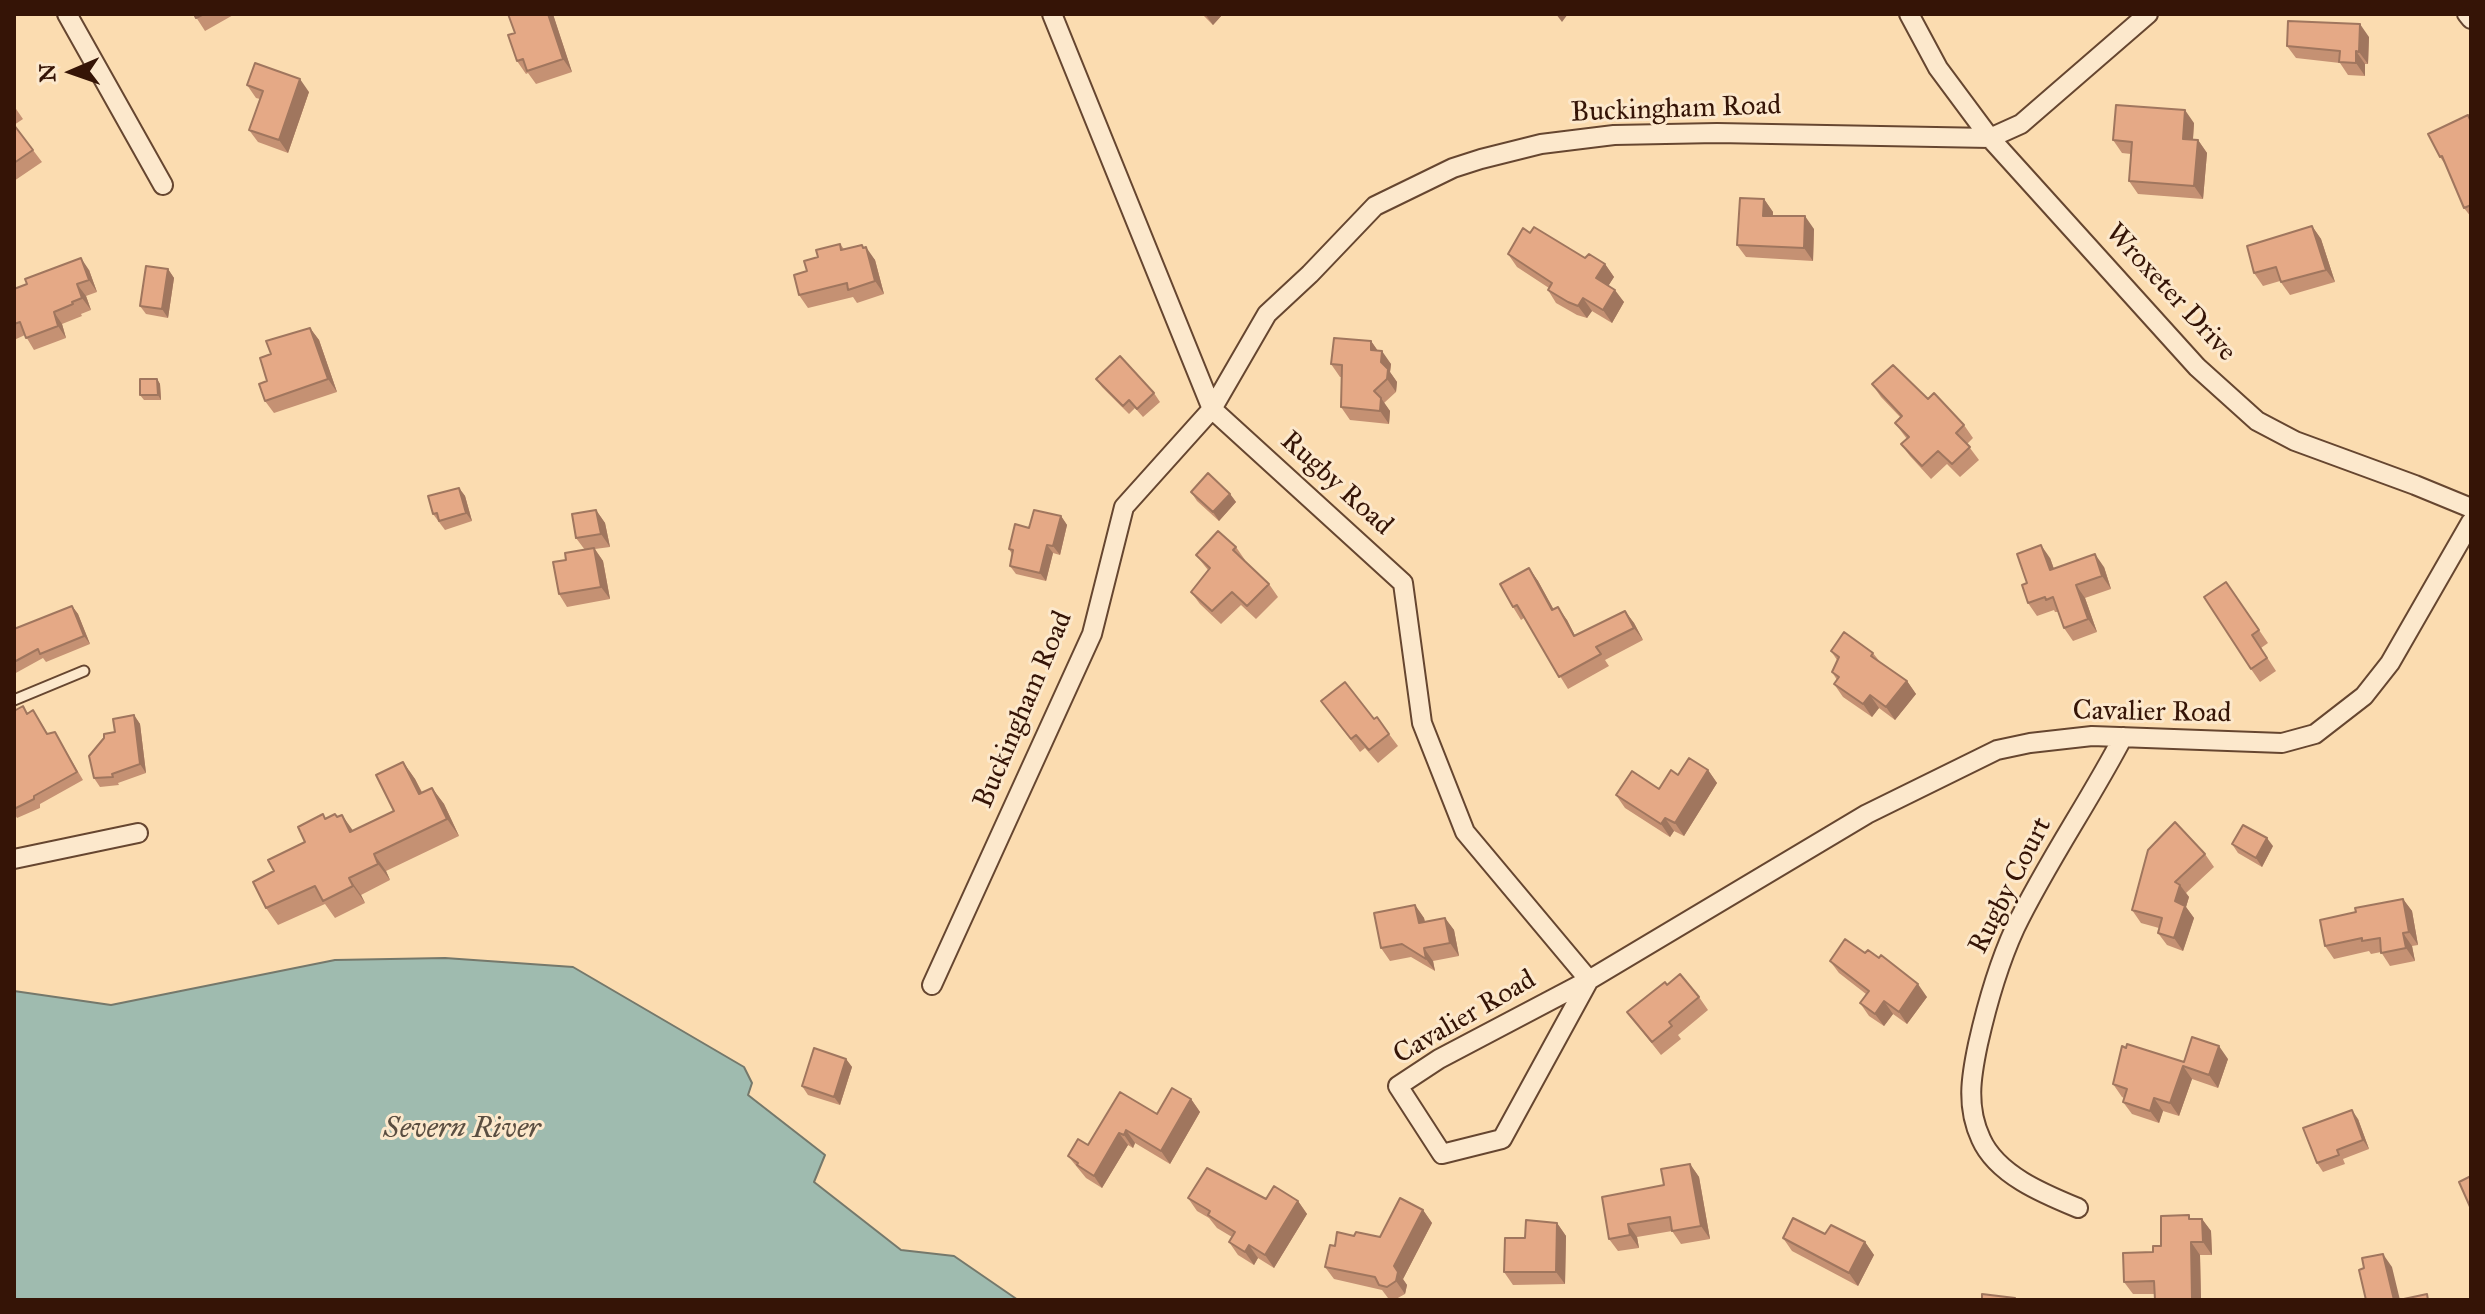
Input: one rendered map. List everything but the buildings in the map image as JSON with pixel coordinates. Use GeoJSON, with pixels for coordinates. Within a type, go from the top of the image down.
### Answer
{"type":"FeatureCollection","features":[{"type":"Feature","properties":{"kind":"street"},"geometry":{"type":"LineString","coordinates":[[67,14],[163,185]]}},
{"type":"Feature","properties":{"kind":"street","name":"Rugby Road"},"geometry":{"type":"LineString","coordinates":[[1052,14],[1212,409],[1403,583],[1422,723],[1465,832],[1589,980]]}},
{"type":"Feature","properties":{"kind":"street","name":"Wroxeter Drive"},"geometry":{"type":"LineString","coordinates":[[1909,14],[1938,68],[1990,138],[2197,367],[2257,421],[2295,441],[2471,508]]}},
{"type":"Feature","properties":{"kind":"street"},"geometry":{"type":"LineString","coordinates":[[1990,138],[2021,124],[2148,14]]}},
{"type":"Feature","properties":{"kind":"street"},"geometry":{"type":"LineString","coordinates":[[2467,14],[2471,19]]}},
{"type":"Feature","properties":{"kind":"street","name":"Buckingham Road"},"geometry":{"type":"LineString","coordinates":[[932,985],[1092,634],[1124,507],[1212,409],[1267,314],[1375,206],[1453,168],[1511,150],[1614,135],[1717,133],[1990,138]]}},
{"type":"Feature","properties":{"kind":"street","name":"Cavalier Road"},"geometry":{"type":"LineString","coordinates":[[1589,980],[1502,1139],[1442,1154],[1398,1086],[1439,1059],[1589,980],[1867,814],[1997,750],[2092,736],[2282,743],[2315,734],[2364,696],[2390,663],[2471,522]]}},
{"type":"Feature","properties":{"kind":"street","name":"Rugby Court"},"geometry":{"type":"LineString","coordinates":[[2078,1208],[2045,1194],[2005,1169],[1982,1142],[1970,1110],[1971,1075],[1993,985],[2014,930],[2123,737]]}},
{"type":"Feature","properties":{"kind":"street"},"geometry":{"type":"LineString","coordinates":[[14,859],[138,833]]}},
{"type":"Feature","properties":{"kind":"lane"},"geometry":{"type":"LineString","coordinates":[[14,700],[84,671]]}},
{"type":"Feature","properties":{"kind":"lane"},"geometry":{"type":"LineString","coordinates":[[1567,992],[1572,1011]]}},
{"type":"Feature","properties":{"kind":"water","name":"Severn River"},"geometry":{"type":"Polygon","coordinates":[[[445,958],[573,967],[744,1067],[752,1083],[748,1095],[825,1155],[814,1182],[901,1250],[954,1256],[1018,1300],[14,1300],[14,991],[111,1005],[335,960],[445,958]]]}}]}
